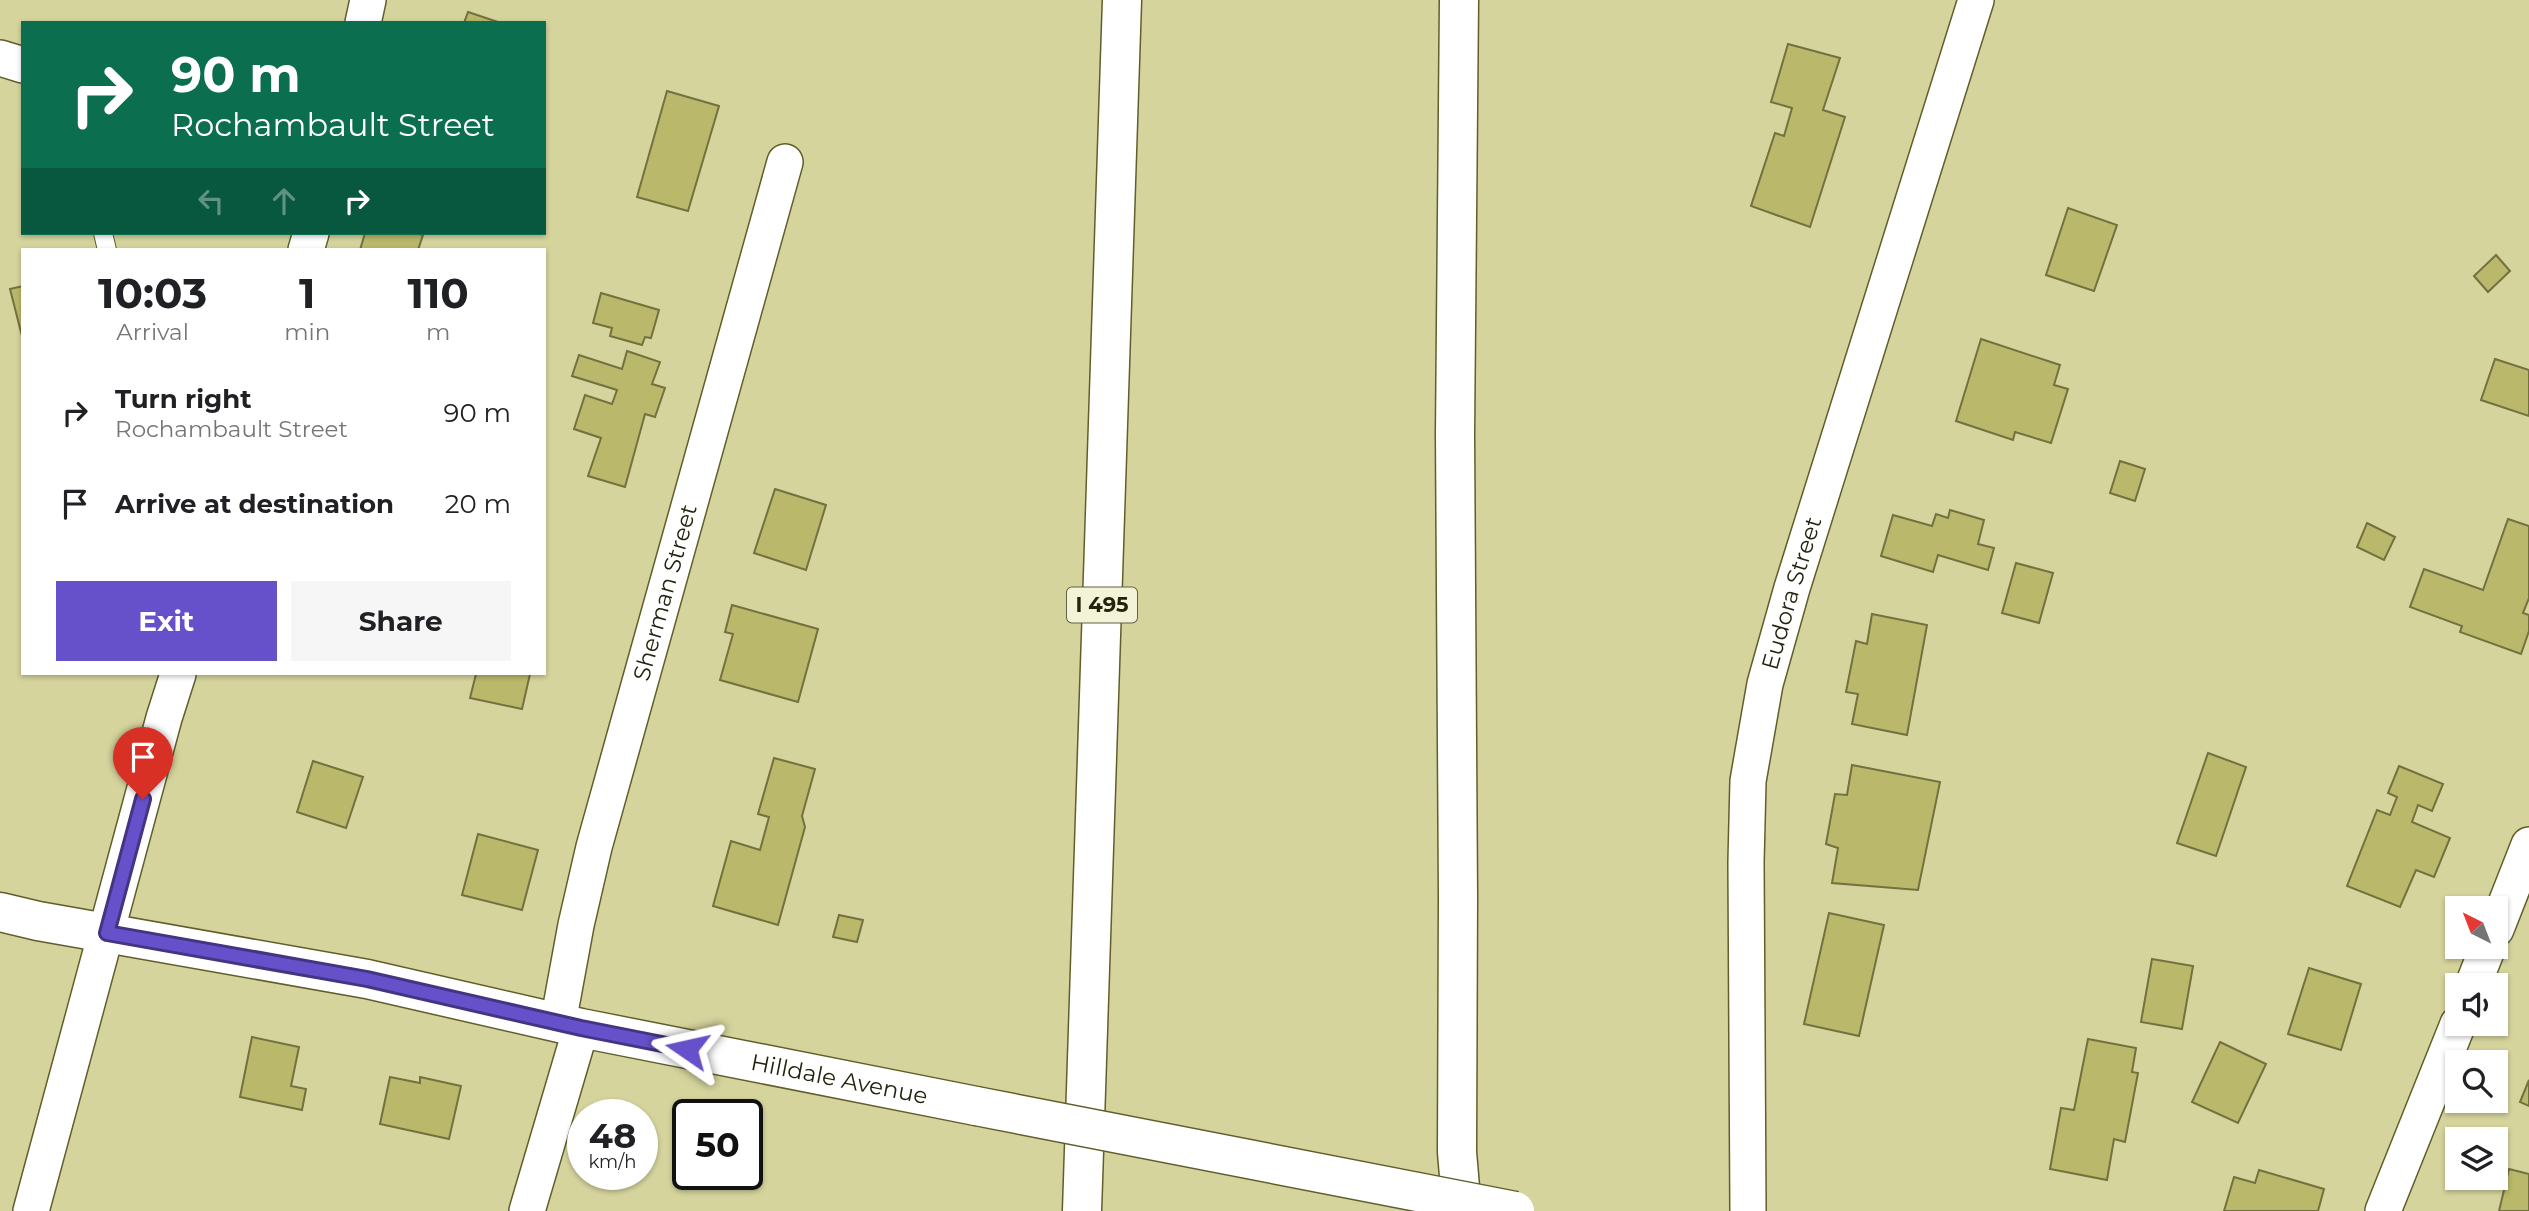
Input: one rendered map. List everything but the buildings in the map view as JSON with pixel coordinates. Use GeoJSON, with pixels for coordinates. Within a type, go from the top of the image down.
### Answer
{"type":"FeatureCollection","features":[{"type":"Feature","properties":{"kind":"main road","name":"I 495"},"geometry":{"type":"LineString","coordinates":[[1082,1211],[1122,0]]}},
{"type":"Feature","properties":{"kind":"main road"},"geometry":{"type":"LineString","coordinates":[[1459,0],[1455,434],[1457,1152],[1462,1211]]}},
{"type":"Feature","properties":{"kind":"main road","name":"Hilldale Avenue"},"geometry":{"type":"LineString","coordinates":[[0,912],[367,979],[569,1026],[1515,1211]]}},
{"type":"Feature","properties":{"kind":"street"},"geometry":{"type":"LineString","coordinates":[[363,21],[368,0]]}},
{"type":"Feature","properties":{"kind":"street","name":"Eudora Street"},"geometry":{"type":"LineString","coordinates":[[1748,1211],[1748,781],[1765,684],[1791,588],[1976,0]]}},
{"type":"Feature","properties":{"kind":"street"},"geometry":{"type":"LineString","coordinates":[[0,58],[21,64]]}},
{"type":"Feature","properties":{"kind":"street","name":"Sherman Street"},"geometry":{"type":"LineString","coordinates":[[527,1211],[569,1026],[576,925],[594,847],[785,162]]}},
{"type":"Feature","properties":{"kind":"street"},"geometry":{"type":"LineString","coordinates":[[31,1211],[178,675]]}},
{"type":"Feature","properties":{"kind":"street"},"geometry":{"type":"LineString","coordinates":[[2508,898],[2529,845]]}},
{"type":"Feature","properties":{"kind":"street"},"geometry":{"type":"LineString","coordinates":[[2384,1211],[2453,1036]]}},
{"type":"Feature","properties":{"kind":"route"},"geometry":{"type":"LineString","coordinates":[[143,799],[107,933],[367,979],[581,1028],[687,1049]]}}]}
